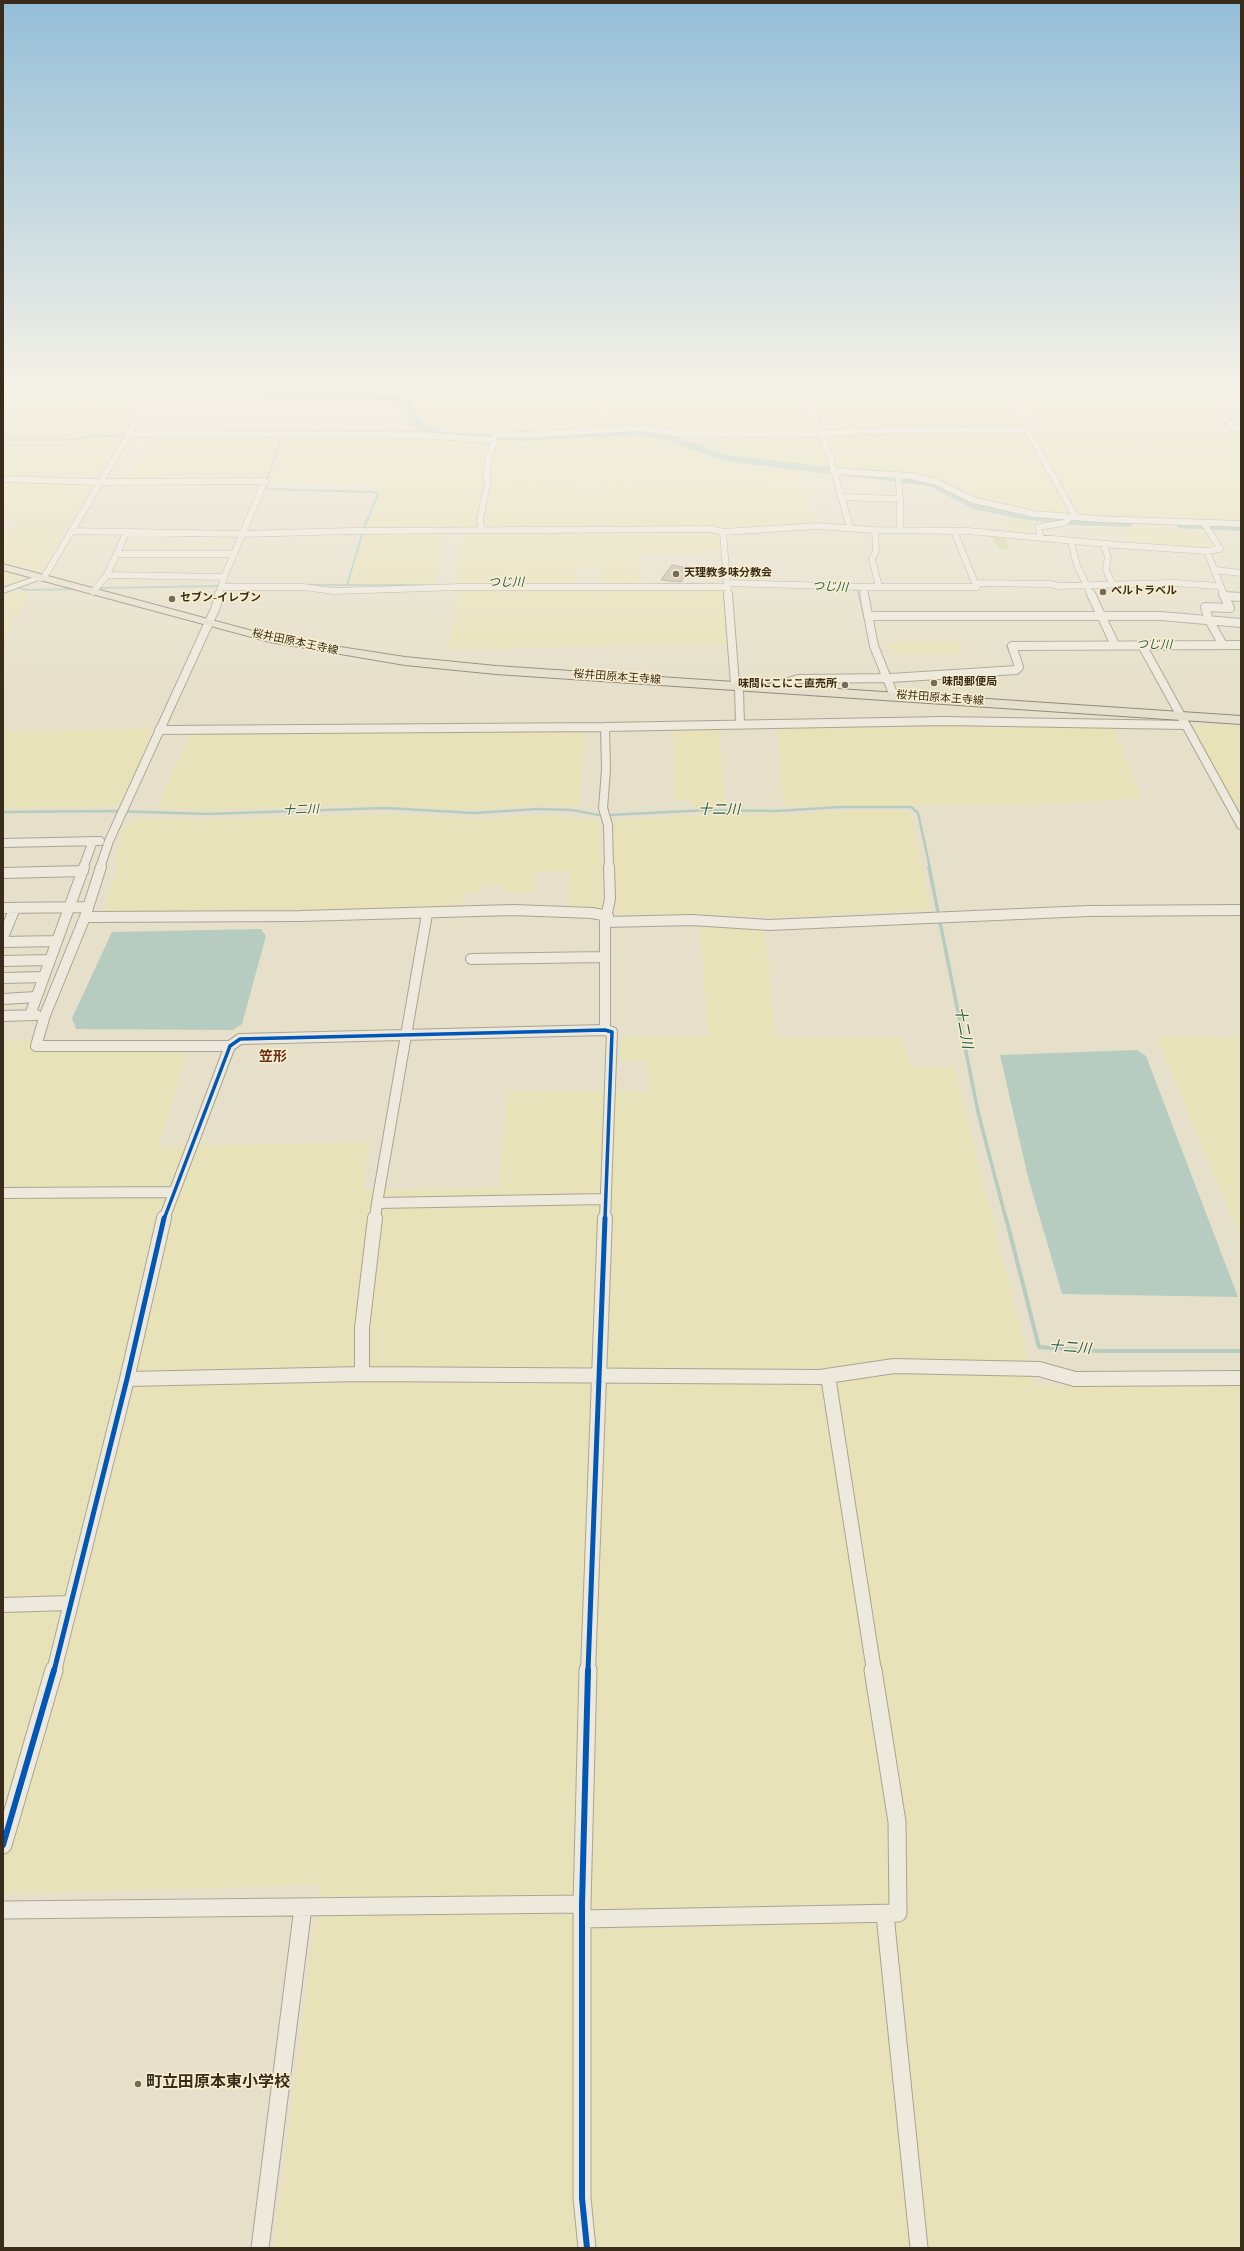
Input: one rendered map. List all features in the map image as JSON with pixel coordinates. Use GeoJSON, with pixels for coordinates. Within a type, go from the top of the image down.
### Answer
{"type":"FeatureCollection","features":[{"type":"Feature","properties":{"kind":"main road","name":"桜井田原本王寺線"},"geometry":{"type":"LineString","coordinates":[[3,567],[40,578],[96,589],[208,623],[313,648],[404,661],[504,671],[894,696],[1183,720],[1241,720]]}},
{"type":"Feature","properties":{"kind":"street"},"geometry":{"type":"LineString","coordinates":[[3,591],[44,577],[95,488]]}},
{"type":"Feature","properties":{"kind":"street"},"geometry":{"type":"LineString","coordinates":[[230,1046],[36,1046],[45,1015],[85,917],[109,841],[216,607],[224,577],[261,488]]}},
{"type":"Feature","properties":{"kind":"street"},"geometry":{"type":"LineString","coordinates":[[482,530],[480,520],[487,488]]}},
{"type":"Feature","properties":{"kind":"street"},"geometry":{"type":"LineString","coordinates":[[838,488],[850,528]]}},
{"type":"Feature","properties":{"kind":"street"},"geometry":{"type":"LineString","coordinates":[[899,488],[900,530]]}},
{"type":"Feature","properties":{"kind":"street"},"geometry":{"type":"LineString","coordinates":[[949,488],[974,500],[997,507],[1034,514],[1241,524]]}},
{"type":"Feature","properties":{"kind":"street"},"geometry":{"type":"LineString","coordinates":[[1060,488],[1072,508],[1072,517]]}},
{"type":"Feature","properties":{"kind":"street"},"geometry":{"type":"LineString","coordinates":[[841,497],[900,499]]}},
{"type":"Feature","properties":{"kind":"street"},"geometry":{"type":"LineString","coordinates":[[1041,538],[1038,527],[1064,523],[1072,517]]}},
{"type":"Feature","properties":{"kind":"street"},"geometry":{"type":"LineString","coordinates":[[70,531],[241,534],[351,531],[712,529],[723,532],[817,526],[874,530],[954,531],[1071,542],[1207,551],[1220,549],[1204,523]]}},
{"type":"Feature","properties":{"kind":"street"},"geometry":{"type":"LineString","coordinates":[[874,530],[876,551],[872,559],[879,587]]}},
{"type":"Feature","properties":{"kind":"street"},"geometry":{"type":"LineString","coordinates":[[221,587],[303,587],[334,591],[460,587],[728,585],[863,588],[977,587],[954,531]]}},
{"type":"Feature","properties":{"kind":"street"},"geometry":{"type":"LineString","coordinates":[[723,532],[737,686],[739,689],[740,725]]}},
{"type":"Feature","properties":{"kind":"street"},"geometry":{"type":"LineString","coordinates":[[96,589],[106,575],[126,533]]}},
{"type":"Feature","properties":{"kind":"street"},"geometry":{"type":"LineString","coordinates":[[1071,542],[1077,565],[1115,645]]}},
{"type":"Feature","properties":{"kind":"street"},"geometry":{"type":"LineString","coordinates":[[1103,544],[1108,558],[1106,569],[1112,584]]}},
{"type":"Feature","properties":{"kind":"street"},"geometry":{"type":"LineString","coordinates":[[1207,551],[1215,570],[1219,586],[1230,608],[1205,607],[1209,620],[1223,645]]}},
{"type":"Feature","properties":{"kind":"street"},"geometry":{"type":"LineString","coordinates":[[117,554],[233,554]]}},
{"type":"Feature","properties":{"kind":"street"},"geometry":{"type":"LineString","coordinates":[[1215,570],[1241,573]]}},
{"type":"Feature","properties":{"kind":"street"},"geometry":{"type":"LineString","coordinates":[[106,575],[224,577]]}},
{"type":"Feature","properties":{"kind":"street"},"geometry":{"type":"LineString","coordinates":[[975,583],[1087,586],[1174,583],[1219,586]]}},
{"type":"Feature","properties":{"kind":"street"},"geometry":{"type":"LineString","coordinates":[[863,588],[874,646],[894,696]]}},
{"type":"Feature","properties":{"kind":"street"},"geometry":{"type":"LineString","coordinates":[[1224,596],[1241,597]]}},
{"type":"Feature","properties":{"kind":"street"},"geometry":{"type":"LineString","coordinates":[[868,616],[1161,616],[1241,623]]}},
{"type":"Feature","properties":{"kind":"street"},"geometry":{"type":"LineString","coordinates":[[1142,645],[1241,825]]}},
{"type":"Feature","properties":{"kind":"street"},"geometry":{"type":"LineString","coordinates":[[770,688],[798,679],[887,678],[1016,670],[1019,667],[1012,646],[1241,645]]}},
{"type":"Feature","properties":{"kind":"street"},"geometry":{"type":"LineString","coordinates":[[159,730],[605,727],[1183,720]]}},
{"type":"Feature","properties":{"kind":"street"},"geometry":{"type":"LineString","coordinates":[[605,727],[606,770],[603,808],[608,825],[610,899],[607,919],[605,957],[605,1030]]}},
{"type":"Feature","properties":{"kind":"street"},"geometry":{"type":"LineString","coordinates":[[3,843],[109,841]]}},
{"type":"Feature","properties":{"kind":"street"},"geometry":{"type":"LineString","coordinates":[[30,1016],[93,842]]}},
{"type":"Feature","properties":{"kind":"street"},"geometry":{"type":"LineString","coordinates":[[3,873],[83,871]]}},
{"type":"Feature","properties":{"kind":"street"},"geometry":{"type":"LineString","coordinates":[[3,908],[88,907]]}},
{"type":"Feature","properties":{"kind":"street"},"geometry":{"type":"LineString","coordinates":[[3,937],[15,908]]}},
{"type":"Feature","properties":{"kind":"street"},"geometry":{"type":"LineString","coordinates":[[85,917],[427,914],[513,910],[592,913],[607,919],[692,920],[769,924],[1058,912],[1241,910]]}},
{"type":"Feature","properties":{"kind":"street"},"geometry":{"type":"LineString","coordinates":[[362,1374],[362,1328],[377,1203],[427,914]]}},
{"type":"Feature","properties":{"kind":"street"},"geometry":{"type":"LineString","coordinates":[[3,942],[56,941]]}},
{"type":"Feature","properties":{"kind":"street"},"geometry":{"type":"LineString","coordinates":[[471,959],[605,957]]}},
{"type":"Feature","properties":{"kind":"street"},"geometry":{"type":"LineString","coordinates":[[3,961],[50,960]]}},
{"type":"Feature","properties":{"kind":"street"},"geometry":{"type":"LineString","coordinates":[[3,978],[44,977]]}},
{"type":"Feature","properties":{"kind":"street"},"geometry":{"type":"LineString","coordinates":[[3,999],[36,997]]}},
{"type":"Feature","properties":{"kind":"street"},"geometry":{"type":"LineString","coordinates":[[3,1016],[45,1015]]}},
{"type":"Feature","properties":{"kind":"street"},"geometry":{"type":"LineString","coordinates":[[3,1845],[63,1638],[69,1603],[127,1379],[159,1234],[173,1192],[230,1046],[240,1039],[605,1030],[612,1032],[600,1375],[589,1609],[582,1911],[582,2198],[587,2248]]}},
{"type":"Feature","properties":{"kind":"street"},"geometry":{"type":"LineString","coordinates":[[3,1193],[173,1192]]}},
{"type":"Feature","properties":{"kind":"street"},"geometry":{"type":"LineString","coordinates":[[377,1203],[606,1199]]}},
{"type":"Feature","properties":{"kind":"street"},"geometry":{"type":"LineString","coordinates":[[127,1379],[362,1374],[828,1376],[894,1366],[1039,1368],[1075,1379],[1241,1378]]}},
{"type":"Feature","properties":{"kind":"street"},"geometry":{"type":"LineString","coordinates":[[3,1910],[303,1906],[884,1915],[898,1913],[897,1822],[828,1376]]}},
{"type":"Feature","properties":{"kind":"street"},"geometry":{"type":"LineString","coordinates":[[3,1605],[69,1603]]}},
{"type":"Feature","properties":{"kind":"street"},"geometry":{"type":"LineString","coordinates":[[260,2248],[303,1906]]}},
{"type":"Feature","properties":{"kind":"street"},"geometry":{"type":"LineString","coordinates":[[884,1915],[919,2248]]}},
{"type":"Feature","properties":{"kind":"shaded area"},"geometry":{"type":"Polygon","coordinates":[[[3,488],[90,488],[41,573],[3,561],[3,536],[7,531],[12,531],[18,521],[3,521],[3,488]]]}},
{"type":"Feature","properties":{"kind":"shaded area"},"geometry":{"type":"Polygon","coordinates":[[[374,488],[483,488],[478,514],[478,528],[366,529],[380,492],[375,491],[374,488]]]}},
{"type":"Feature","properties":{"kind":"shaded area"},"geometry":{"type":"Polygon","coordinates":[[[490,488],[595,488],[598,528],[486,527],[484,522],[490,488]]]}},
{"type":"Feature","properties":{"kind":"shaded area"},"geometry":{"type":"Polygon","coordinates":[[[599,488],[808,488],[816,524],[726,530],[602,528],[599,488]]]}},
{"type":"Feature","properties":{"kind":"shaded area"},"geometry":{"type":"Polygon","coordinates":[[[953,488],[1054,488],[1067,514],[1032,512],[977,500],[953,488]]]}},
{"type":"Feature","properties":{"kind":"shaded area"},"geometry":{"type":"Polygon","coordinates":[[[1066,488],[1241,488],[1241,522],[1082,515],[1066,488]]]}},
{"type":"Feature","properties":{"kind":"shaded area"},"geometry":{"type":"Polygon","coordinates":[[[1007,518],[1032,521],[1035,536],[1006,534],[1007,518]]]}},
{"type":"Feature","properties":{"kind":"shaded area"},"geometry":{"type":"Polygon","coordinates":[[[1125,528],[1208,531],[1218,547],[1214,550],[1130,545],[1125,528]]]}},
{"type":"Feature","properties":{"kind":"shaded area"},"geometry":{"type":"Polygon","coordinates":[[[714,532],[718,534],[721,553],[641,554],[641,583],[602,584],[602,568],[578,568],[577,585],[454,585],[464,534],[714,532]]]}},
{"type":"Feature","properties":{"kind":"shaded area"},"geometry":{"type":"Polygon","coordinates":[[[364,534],[446,534],[435,585],[348,587],[364,534]]]}},
{"type":"Feature","properties":{"kind":"shaded area"},"geometry":{"type":"Polygon","coordinates":[[[3,570],[25,577],[23,582],[8,587],[3,587],[3,570]]]}},
{"type":"Feature","properties":{"kind":"shaded area"},"geometry":{"type":"Polygon","coordinates":[[[723,588],[729,646],[611,646],[448,650],[459,590],[723,588]]]}},
{"type":"Feature","properties":{"kind":"shaded area"},"geometry":{"type":"Polygon","coordinates":[[[13,591],[31,591],[3,639],[3,594],[13,591]]]}},
{"type":"Feature","properties":{"kind":"shaded area"},"geometry":{"type":"Polygon","coordinates":[[[957,641],[963,654],[895,655],[889,646],[881,645],[882,642],[957,641]]]}},
{"type":"Feature","properties":{"kind":"shaded area"},"geometry":{"type":"Polygon","coordinates":[[[939,724],[1113,727],[1142,798],[1064,804],[785,806],[776,727],[939,724]]]}},
{"type":"Feature","properties":{"kind":"shaded area"},"geometry":{"type":"Polygon","coordinates":[[[1191,725],[1241,725],[1241,804],[1233,804],[1191,725]]]}},
{"type":"Feature","properties":{"kind":"shaded area"},"geometry":{"type":"Polygon","coordinates":[[[718,728],[726,806],[691,806],[690,800],[676,800],[673,730],[718,728]]]}},
{"type":"Feature","properties":{"kind":"shaded area"},"geometry":{"type":"Polygon","coordinates":[[[154,729],[120,804],[98,807],[3,808],[3,731],[154,729]]]}},
{"type":"Feature","properties":{"kind":"shaded area"},"geometry":{"type":"Polygon","coordinates":[[[586,729],[579,807],[552,804],[486,809],[441,809],[387,805],[197,810],[157,808],[191,733],[586,729]]]}},
{"type":"Feature","properties":{"kind":"shaded area"},"geometry":{"type":"Polygon","coordinates":[[[842,811],[903,811],[911,813],[930,910],[780,917],[686,914],[616,915],[613,820],[700,815],[787,815],[842,811]]]}},
{"type":"Feature","properties":{"kind":"shaded area"},"geometry":{"type":"Polygon","coordinates":[[[394,814],[475,819],[550,815],[597,821],[600,824],[601,910],[569,907],[570,871],[536,871],[534,894],[502,893],[502,885],[482,885],[480,892],[464,893],[462,908],[424,911],[104,912],[103,909],[119,867],[120,862],[114,862],[124,828],[129,826],[135,818],[197,820],[394,814]]]}},
{"type":"Feature","properties":{"kind":"shaded area"},"geometry":{"type":"Polygon","coordinates":[[[700,924],[764,926],[776,1038],[903,1038],[911,1067],[954,1067],[1035,1386],[1241,1386],[1241,2248],[274,2248],[320,1885],[3,1894],[3,1041],[32,1040],[31,1052],[187,1052],[158,1147],[369,1142],[363,1190],[499,1188],[507,1091],[649,1092],[646,1061],[620,1060],[620,1037],[708,1036],[700,924]]]}},
{"type":"Feature","properties":{"kind":"shaded area"},"geometry":{"type":"Polygon","coordinates":[[[261,929],[266,936],[242,1024],[233,1030],[76,1029],[72,1018],[112,932],[261,929]]]}},
{"type":"Feature","properties":{"kind":"shaded area"},"geometry":{"type":"Polygon","coordinates":[[[1157,1037],[1241,1037],[1241,1238],[1157,1037]]]}},
{"type":"Feature","properties":{"kind":"shaded area"},"geometry":{"type":"Polygon","coordinates":[[[1137,1050],[1146,1056],[1238,1297],[1062,1294],[1028,1177],[1000,1055],[1137,1050]]]}},
{"type":"Feature","properties":{"kind":"green space"},"geometry":{"type":"Polygon","coordinates":[[[990,535],[1006,536],[1009,550],[999,549],[990,535]]]}},
{"type":"Feature","properties":{"kind":"building","name":"天理教多味分教会"},"geometry":{"type":"Polygon","coordinates":[[[672,565],[691,569],[681,582],[661,580],[672,565]]]}},
{"type":"Feature","properties":{"kind":"waterway"},"geometry":{"type":"LineString","coordinates":[[267,488],[373,492],[378,494],[364,528],[347,585]]}},
{"type":"Feature","properties":{"kind":"waterway"},"geometry":{"type":"LineString","coordinates":[[942,488],[977,506],[1021,515],[1071,521],[1129,523]]}},
{"type":"Feature","properties":{"kind":"waterway"},"geometry":{"type":"LineString","coordinates":[[1182,525],[1241,527]]}},
{"type":"Feature","properties":{"kind":"waterway","name":"つじ川"},"geometry":{"type":"LineString","coordinates":[[655,584],[703,584]]}},
{"type":"Feature","properties":{"kind":"waterway"},"geometry":{"type":"LineString","coordinates":[[303,585],[347,585]]}},
{"type":"Feature","properties":{"kind":"waterway","name":"つじ川"},"geometry":{"type":"LineString","coordinates":[[347,585],[423,585]]}},
{"type":"Feature","properties":{"kind":"waterway"},"geometry":{"type":"LineString","coordinates":[[97,588],[223,586]]}},
{"type":"Feature","properties":{"kind":"waterway"},"geometry":{"type":"LineString","coordinates":[[14,587],[27,590],[77,589]]}},
{"type":"Feature","properties":{"kind":"waterway","name":"つじ川"},"geometry":{"type":"LineString","coordinates":[[853,589],[858,590],[859,595]]}},
{"type":"Feature","properties":{"kind":"waterway","name":"つじ川"},"geometry":{"type":"LineString","coordinates":[[859,594],[865,620]]}},
{"type":"Feature","properties":{"kind":"waterway","name":"つじ川"},"geometry":{"type":"LineString","coordinates":[[1012,644],[1007,646],[1012,657]]}},
{"type":"Feature","properties":{"kind":"waterway"},"geometry":{"type":"LineString","coordinates":[[741,682],[774,682],[785,679]]}},
{"type":"Feature","properties":{"kind":"waterway","name":"十二川"},"geometry":{"type":"LineString","coordinates":[[609,815],[709,810],[777,811],[840,807],[911,807],[918,813],[930,868]]}},
{"type":"Feature","properties":{"kind":"waterway","name":"十二川"},"geometry":{"type":"LineString","coordinates":[[3,812],[113,811],[207,814],[386,808],[474,813],[538,809],[572,810],[599,815]]}},
{"type":"Feature","properties":{"kind":"waterway","name":"十二川"},"geometry":{"type":"LineString","coordinates":[[929,867],[978,1112],[1006,1219]]}},
{"type":"Feature","properties":{"kind":"waterway","name":"十二川"},"geometry":{"type":"LineString","coordinates":[[1006,1218],[1039,1347],[1099,1351],[1241,1351]]}},
{"type":"Feature","properties":{"kind":"cycle path"},"geometry":{"type":"LineString","coordinates":[[3,1845],[63,1638],[69,1603],[127,1379],[159,1234],[173,1192],[230,1046],[240,1039],[503,1034],[605,1030],[612,1032],[595,1502],[589,1609],[582,1904],[582,2198],[587,2248]]}},
{"type":"Feature","properties":{"kind":"place","name":"天理教多味分教会"},"geometry":{"type":"Point","coordinates":[676,574]}},
{"type":"Feature","properties":{"kind":"place","name":"ベルトラベル"},"geometry":{"type":"Point","coordinates":[1103,592]}},
{"type":"Feature","properties":{"kind":"place","name":"セブン-イレブン"},"geometry":{"type":"Point","coordinates":[172,599]}},
{"type":"Feature","properties":{"kind":"place","name":"味間郵便局"},"geometry":{"type":"Point","coordinates":[934,683]}},
{"type":"Feature","properties":{"kind":"place","name":"味間にこにこ直売所"},"geometry":{"type":"Point","coordinates":[845,685]}},
{"type":"Feature","properties":{"kind":"place","name":"町立田原本東小学校"},"geometry":{"type":"Point","coordinates":[138,2084]}},
{"type":"Feature","properties":{"kind":"district","name":"笠形"},"geometry":{"type":"Point","coordinates":[273,1058]}}]}
